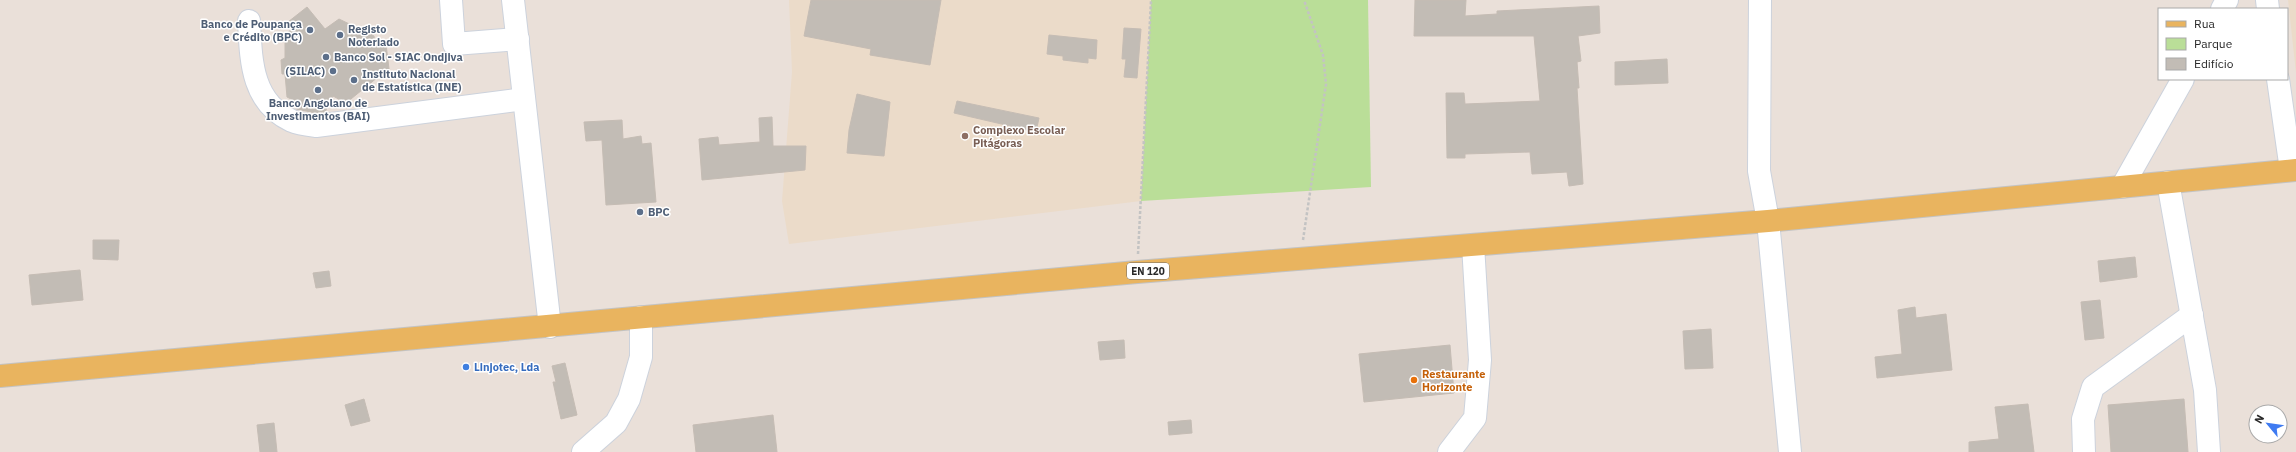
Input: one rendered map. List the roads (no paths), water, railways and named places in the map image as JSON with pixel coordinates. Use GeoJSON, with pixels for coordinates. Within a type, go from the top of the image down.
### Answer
{"type":"FeatureCollection","features":[{"type":"Feature","properties":{"kind":"main road","name":"EN 120"},"geometry":{"type":"LineString","coordinates":[[0,376],[550,327],[641,317],[1137,272],[1768,221],[2294,170]]}},
{"type":"Feature","properties":{"kind":"street"},"geometry":{"type":"LineString","coordinates":[[451,0],[454,44],[518,39]]}},
{"type":"Feature","properties":{"kind":"street"},"geometry":{"type":"LineString","coordinates":[[513,0],[550,327]]}},
{"type":"Feature","properties":{"kind":"street"},"geometry":{"type":"LineString","coordinates":[[1760,0],[1759,171],[1768,221],[1790,452]]}},
{"type":"Feature","properties":{"kind":"street"},"geometry":{"type":"LineString","coordinates":[[248,21],[254,77],[261,94],[273,109],[293,121],[316,126],[524,99]]}},
{"type":"Feature","properties":{"kind":"street"},"geometry":{"type":"LineString","coordinates":[[2122,187],[2181,80]]}},
{"type":"Feature","properties":{"kind":"street"},"geometry":{"type":"LineString","coordinates":[[2278,80],[2294,170]]}},
{"type":"Feature","properties":{"kind":"street"},"geometry":{"type":"LineString","coordinates":[[2168,182],[2205,390],[2209,452]]}},
{"type":"Feature","properties":{"kind":"street"},"geometry":{"type":"LineString","coordinates":[[1449,452],[1475,418],[1480,360],[1473,245]]}},
{"type":"Feature","properties":{"kind":"street"},"geometry":{"type":"LineString","coordinates":[[2084,452],[2083,419],[2093,387],[2192,315]]}},
{"type":"Feature","properties":{"kind":"street"},"geometry":{"type":"LineString","coordinates":[[583,452],[616,423],[629,399],[641,357],[641,317]]}},
{"type":"Feature","properties":{"kind":"place","name":"Banco de Poupança e Crédito (BPC)"},"geometry":{"type":"Point","coordinates":[310,30]}},
{"type":"Feature","properties":{"kind":"place","name":"Registo Noteriado"},"geometry":{"type":"Point","coordinates":[340,35]}},
{"type":"Feature","properties":{"kind":"place","name":"Banco Sol - SIAC Ondjiva"},"geometry":{"type":"Point","coordinates":[326,57]}},
{"type":"Feature","properties":{"kind":"place","name":"(SILAC)"},"geometry":{"type":"Point","coordinates":[333,71]}},
{"type":"Feature","properties":{"kind":"place","name":"Instituto Nacional de Estatística (INE)"},"geometry":{"type":"Point","coordinates":[354,80]}},
{"type":"Feature","properties":{"kind":"place","name":"Banco Angolano de Investimentos (BAI)"},"geometry":{"type":"Point","coordinates":[318,90]}},
{"type":"Feature","properties":{"kind":"place","name":"Complexo Escolar Pitágoras"},"geometry":{"type":"Point","coordinates":[965,136]}},
{"type":"Feature","properties":{"kind":"place","name":"BPC"},"geometry":{"type":"Point","coordinates":[640,212]}},
{"type":"Feature","properties":{"kind":"place","name":"Linjotec, Lda"},"geometry":{"type":"Point","coordinates":[466,367]}},
{"type":"Feature","properties":{"kind":"place","name":"Restaurante Horizonte"},"geometry":{"type":"Point","coordinates":[1414,380]}}]}
